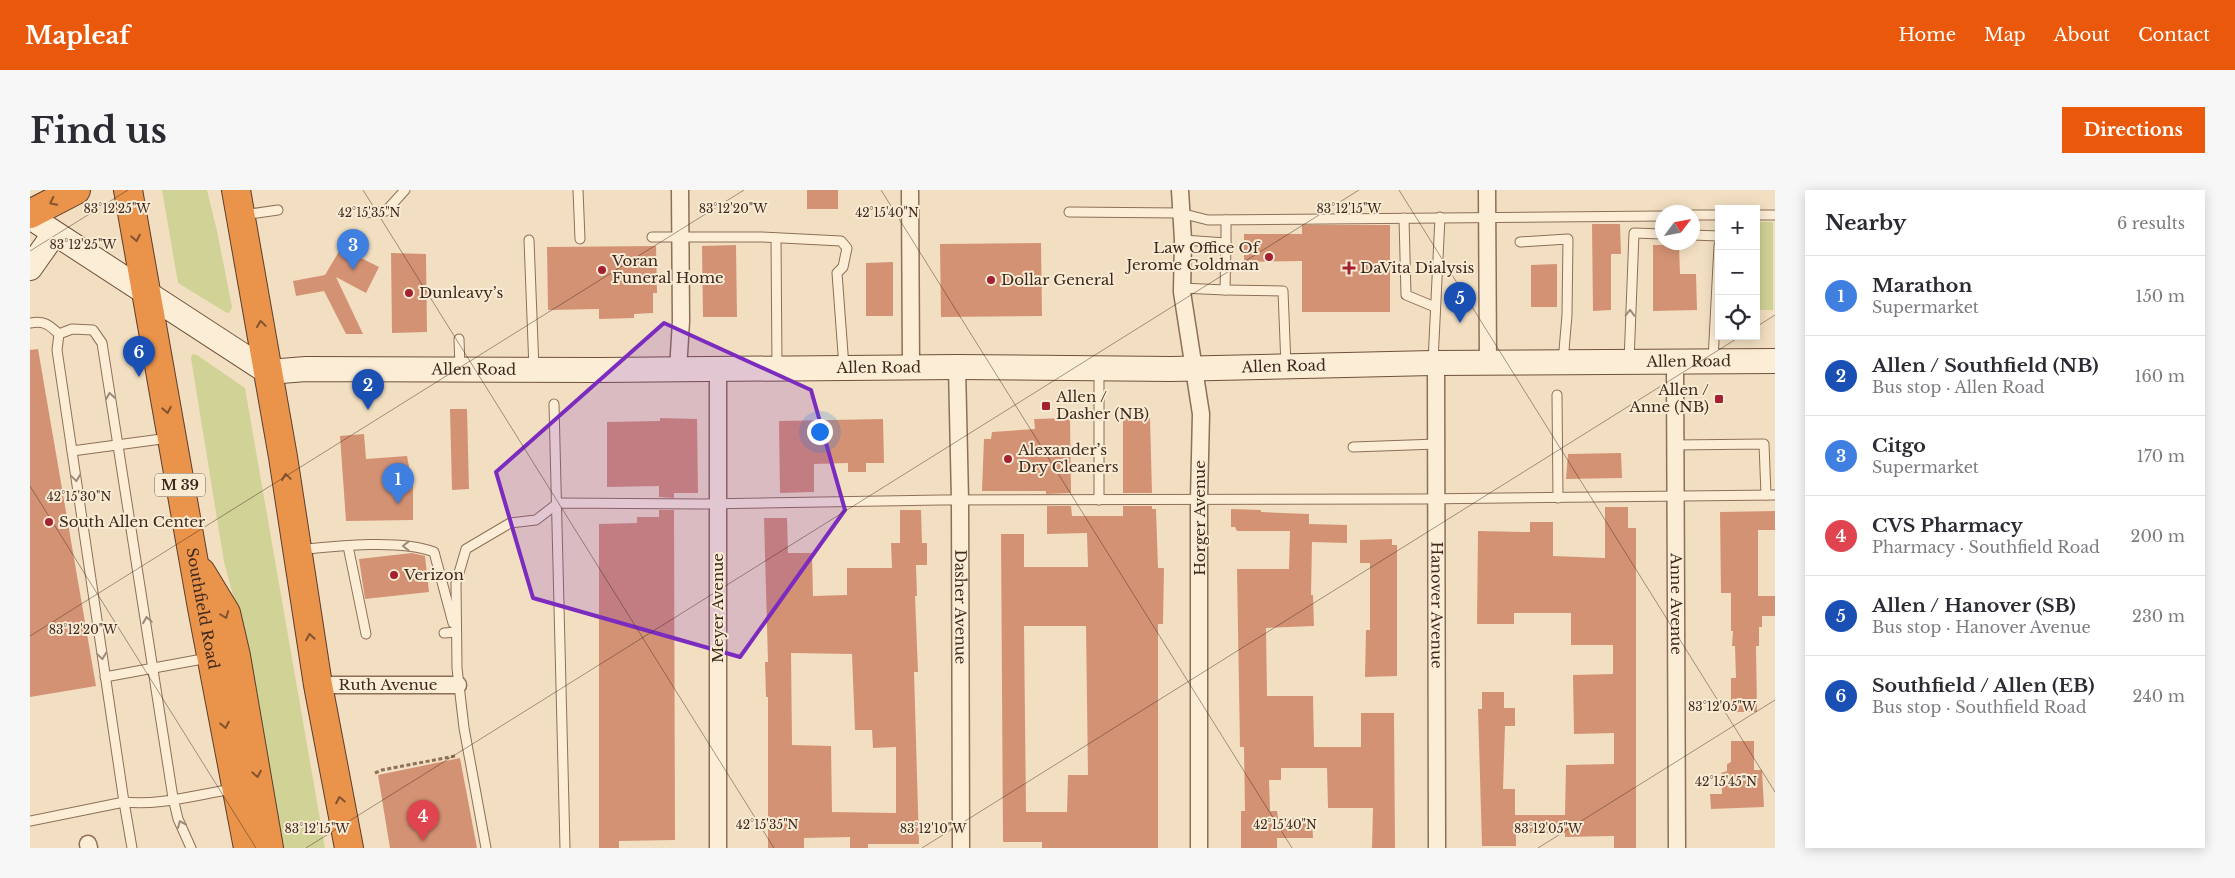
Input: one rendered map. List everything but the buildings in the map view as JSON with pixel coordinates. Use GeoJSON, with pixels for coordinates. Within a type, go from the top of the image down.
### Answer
{"type":"FeatureCollection","features":[{"type":"Feature","properties":{"kind":"highway"},"geometry":{"type":"LineString","coordinates":[[30,215],[76,190]]}},
{"type":"Feature","properties":{"kind":"highway","name":"Southfield Road"},"geometry":{"type":"LineString","coordinates":[[128,190],[193,557],[248,848]]}},
{"type":"Feature","properties":{"kind":"highway"},"geometry":{"type":"LineString","coordinates":[[238,202],[283,457],[318,685],[349,848]]}},
{"type":"Feature","properties":{"kind":"highway"},"geometry":{"type":"LineString","coordinates":[[193,557],[226,613],[236,656],[269,848]]}},
{"type":"Feature","properties":{"kind":"main road"},"geometry":{"type":"LineString","coordinates":[[30,215],[54,234],[268,372]]}},
{"type":"Feature","properties":{"kind":"main road"},"geometry":{"type":"LineString","coordinates":[[30,268],[54,234]]}},
{"type":"Feature","properties":{"kind":"main road","name":"Allen Road"},"geometry":{"type":"LineString","coordinates":[[268,372],[306,369],[1192,368],[1435,363],[1775,361]]}},
{"type":"Feature","properties":{"kind":"street"},"geometry":{"type":"LineString","coordinates":[[678,370],[681,321],[680,190]]}},
{"type":"Feature","properties":{"kind":"street"},"geometry":{"type":"LineString","coordinates":[[910,190],[911,367]]}},
{"type":"Feature","properties":{"kind":"street","name":"Horger Avenue"},"geometry":{"type":"LineString","coordinates":[[1180,190],[1183,240],[1182,288],[1192,368],[1201,414],[1199,499],[1200,848]]}},
{"type":"Feature","properties":{"kind":"street"},"geometry":{"type":"LineString","coordinates":[[1487,190],[1488,363]]}},
{"type":"Feature","properties":{"kind":"street","name":"Anne Avenue"},"geometry":{"type":"LineString","coordinates":[[1675,362],[1677,848]]}},
{"type":"Feature","properties":{"kind":"street","name":"Hanover Avenue"},"geometry":{"type":"LineString","coordinates":[[1435,363],[1437,444],[1437,848]]}},
{"type":"Feature","properties":{"kind":"street","name":"Dasher Avenue"},"geometry":{"type":"LineString","coordinates":[[957,367],[960,500],[961,848]]}},
{"type":"Feature","properties":{"kind":"street","name":"Meyer Avenue"},"geometry":{"type":"LineString","coordinates":[[718,368],[718,848]]}},
{"type":"Feature","properties":{"kind":"street","name":"Ruth Avenue"},"geometry":{"type":"LineString","coordinates":[[318,685],[458,685]]}},
{"type":"Feature","properties":{"kind":"lane"},"geometry":{"type":"LineString","coordinates":[[364,213],[386,211],[405,190]]}},
{"type":"Feature","properties":{"kind":"lane"},"geometry":{"type":"LineString","coordinates":[[578,190],[580,239]]}},
{"type":"Feature","properties":{"kind":"lane"},"geometry":{"type":"LineString","coordinates":[[238,202],[278,210]]}},
{"type":"Feature","properties":{"kind":"lane"},"geometry":{"type":"LineString","coordinates":[[1068,212],[1180,212],[1208,220],[1655,216]]}},
{"type":"Feature","properties":{"kind":"lane"},"geometry":{"type":"LineString","coordinates":[[1700,215],[1715,215]]}},
{"type":"Feature","properties":{"kind":"lane"},"geometry":{"type":"LineString","coordinates":[[1760,215],[1775,215]]}},
{"type":"Feature","properties":{"kind":"lane"},"geometry":{"type":"LineString","coordinates":[[1435,363],[1435,307],[1440,217]]}},
{"type":"Feature","properties":{"kind":"lane"},"geometry":{"type":"LineString","coordinates":[[1404,218],[1406,295],[1435,307]]}},
{"type":"Feature","properties":{"kind":"lane"},"geometry":{"type":"LineString","coordinates":[[1226,220],[1226,290]]}},
{"type":"Feature","properties":{"kind":"lane"},"geometry":{"type":"LineString","coordinates":[[1629,362],[1634,233],[1655,234]]}},
{"type":"Feature","properties":{"kind":"lane"},"geometry":{"type":"LineString","coordinates":[[1700,235],[1715,236]]}},
{"type":"Feature","properties":{"kind":"lane"},"geometry":{"type":"LineString","coordinates":[[652,237],[776,238],[840,241],[846,248],[843,267],[837,273],[844,367]]}},
{"type":"Feature","properties":{"kind":"lane"},"geometry":{"type":"LineString","coordinates":[[776,238],[777,368]]}},
{"type":"Feature","properties":{"kind":"lane"},"geometry":{"type":"LineString","coordinates":[[1520,242],[1568,239],[1567,315],[1563,362]]}},
{"type":"Feature","properties":{"kind":"lane"},"geometry":{"type":"LineString","coordinates":[[529,240],[534,369]]}},
{"type":"Feature","properties":{"kind":"lane"},"geometry":{"type":"LineString","coordinates":[[1183,240],[1226,242]]}},
{"type":"Feature","properties":{"kind":"lane"},"geometry":{"type":"LineString","coordinates":[[1713,361],[1719,250]]}},
{"type":"Feature","properties":{"kind":"lane"},"geometry":{"type":"LineString","coordinates":[[1182,288],[1284,291],[1286,366]]}},
{"type":"Feature","properties":{"kind":"lane"},"geometry":{"type":"LineString","coordinates":[[30,322],[46,323],[59,334]]}},
{"type":"Feature","properties":{"kind":"lane"},"geometry":{"type":"LineString","coordinates":[[59,334],[72,330],[93,330],[102,343],[173,798],[178,819],[191,848]]}},
{"type":"Feature","properties":{"kind":"lane"},"geometry":{"type":"LineString","coordinates":[[59,334],[57,350],[132,848]]}},
{"type":"Feature","properties":{"kind":"lane"},"geometry":{"type":"LineString","coordinates":[[459,339],[460,370]]}},
{"type":"Feature","properties":{"kind":"lane"},"geometry":{"type":"LineString","coordinates":[[1099,368],[1099,500]]}},
{"type":"Feature","properties":{"kind":"lane"},"geometry":{"type":"LineString","coordinates":[[1557,395],[1558,498]]}},
{"type":"Feature","properties":{"kind":"lane"},"geometry":{"type":"LineString","coordinates":[[554,404],[566,848]]}},
{"type":"Feature","properties":{"kind":"lane"},"geometry":{"type":"LineString","coordinates":[[72,452],[172,437]]}},
{"type":"Feature","properties":{"kind":"lane"},"geometry":{"type":"LineString","coordinates":[[1353,447],[1437,444]]}},
{"type":"Feature","properties":{"kind":"lane"},"geometry":{"type":"LineString","coordinates":[[486,848],[458,685],[456,583],[466,550],[510,522],[536,520],[558,503],[1436,499],[1770,495],[1764,444],[1675,445]]}},
{"type":"Feature","properties":{"kind":"lane"},"geometry":{"type":"LineString","coordinates":[[348,546],[366,634]]}},
{"type":"Feature","properties":{"kind":"lane"},"geometry":{"type":"LineString","coordinates":[[296,550],[348,546],[420,546],[434,552],[457,635]]}},
{"type":"Feature","properties":{"kind":"lane"},"geometry":{"type":"LineString","coordinates":[[444,633],[457,635]]}},
{"type":"Feature","properties":{"kind":"lane"},"geometry":{"type":"LineString","coordinates":[[105,677],[212,657]]}},
{"type":"Feature","properties":{"kind":"lane"},"geometry":{"type":"LineString","coordinates":[[30,821],[124,802],[140,804],[237,788]]}},
{"type":"Feature","properties":{"kind":"path"},"geometry":{"type":"LineString","coordinates":[[375,773],[460,755]]}},
{"type":"Feature","properties":{"kind":"highlighted area"},"geometry":{"type":"Polygon","coordinates":[[[664,323],[811,390],[845,510],[740,657],[533,598],[496,472],[664,323]]]}},
{"type":"Feature","properties":{"kind":"green space"},"geometry":{"type":"Polygon","coordinates":[[[162,190],[207,190],[232,307],[230,312],[227,313],[178,283],[162,190]]]}},
{"type":"Feature","properties":{"kind":"green space"},"geometry":{"type":"Polygon","coordinates":[[[1760,222],[1773,222],[1773,310],[1760,310],[1760,222]]]}},
{"type":"Feature","properties":{"kind":"green space"},"geometry":{"type":"Polygon","coordinates":[[[193,354],[245,388],[325,848],[280,848],[242,629],[224,562],[191,358],[193,354]]]}},
{"type":"Feature","properties":{"kind":"place","name":"Law Office Of Jerome Goldman"},"geometry":{"type":"Point","coordinates":[1269,257]}},
{"type":"Feature","properties":{"kind":"place","name":"DaVita Dialysis"},"geometry":{"type":"Point","coordinates":[1349,268]}},
{"type":"Feature","properties":{"kind":"place","name":"Citgo"},"geometry":{"type":"Point","coordinates":[353,270]}},
{"type":"Feature","properties":{"kind":"place","name":"Voran Funeral Home"},"geometry":{"type":"Point","coordinates":[602,270]}},
{"type":"Feature","properties":{"kind":"place","name":"Dollar General"},"geometry":{"type":"Point","coordinates":[991,280]}},
{"type":"Feature","properties":{"kind":"place","name":"Dunleavy’s"},"geometry":{"type":"Point","coordinates":[409,293]}},
{"type":"Feature","properties":{"kind":"place","name":"Allen / Hanover (SB)"},"geometry":{"type":"Point","coordinates":[1460,323]}},
{"type":"Feature","properties":{"kind":"place","name":"Southfield / Allen (EB)"},"geometry":{"type":"Point","coordinates":[139,377]}},
{"type":"Feature","properties":{"kind":"place","name":"Allen / Anne (NB)"},"geometry":{"type":"Point","coordinates":[1719,399]}},
{"type":"Feature","properties":{"kind":"place","name":"Allen / Dasher (NB)"},"geometry":{"type":"Point","coordinates":[1046,406]}},
{"type":"Feature","properties":{"kind":"place","name":"Allen / Southfield (NB)"},"geometry":{"type":"Point","coordinates":[368,410]}},
{"type":"Feature","properties":{"kind":"place","name":"Alexander’s Dry Cleaners"},"geometry":{"type":"Point","coordinates":[1008,459]}},
{"type":"Feature","properties":{"kind":"place","name":"Marathon"},"geometry":{"type":"Point","coordinates":[398,504]}},
{"type":"Feature","properties":{"kind":"place","name":"South Allen Center"},"geometry":{"type":"Point","coordinates":[49,522]}},
{"type":"Feature","properties":{"kind":"place","name":"Verizon"},"geometry":{"type":"Point","coordinates":[394,575]}},
{"type":"Feature","properties":{"kind":"place","name":"CVS Pharmacy"},"geometry":{"type":"Point","coordinates":[423,841]}}]}
